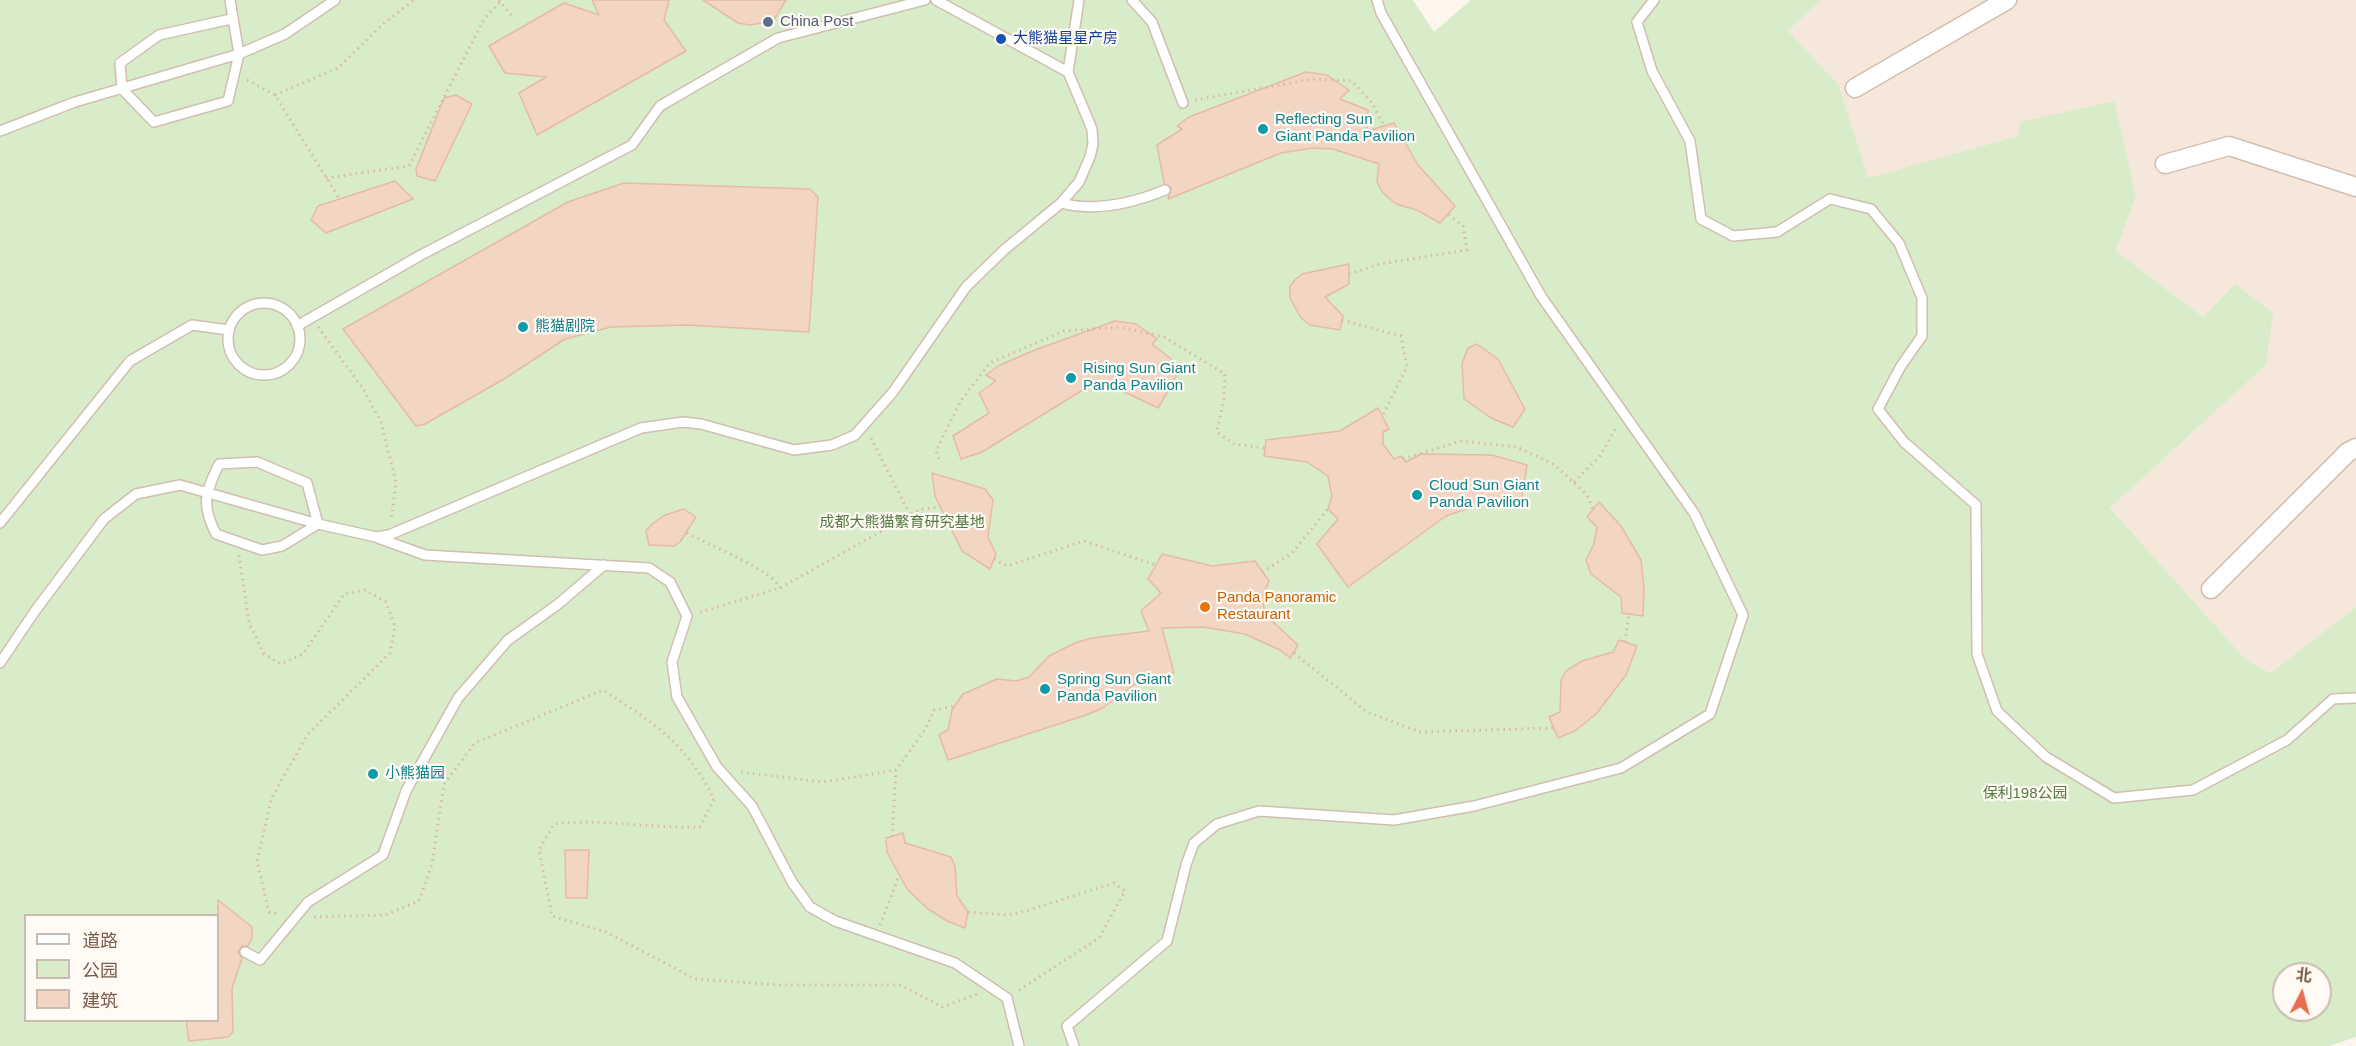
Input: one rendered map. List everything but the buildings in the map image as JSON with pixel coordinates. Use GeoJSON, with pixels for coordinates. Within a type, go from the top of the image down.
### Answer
{"type":"FeatureCollection","features":[{"type":"Feature","properties":{"kind":"street"},"geometry":{"type":"LineString","coordinates":[[1855,88],[2007,0]]}},
{"type":"Feature","properties":{"kind":"street"},"geometry":{"type":"LineString","coordinates":[[2165,164],[2229,146],[2356,187]]}},
{"type":"Feature","properties":{"kind":"street"},"geometry":{"type":"LineString","coordinates":[[2211,589],[2348,452],[2356,448]]}},
{"type":"Feature","properties":{"kind":"lane"},"geometry":{"type":"LineString","coordinates":[[230,0],[231,19],[239,54],[228,101],[154,122],[122,89],[120,63],[159,35],[231,19]]}},
{"type":"Feature","properties":{"kind":"lane"},"geometry":{"type":"LineString","coordinates":[[0,131],[75,102],[239,54],[285,34],[335,0]]}},
{"type":"Feature","properties":{"kind":"lane"},"geometry":{"type":"LineString","coordinates":[[297,326],[421,255],[633,145],[660,106],[778,39],[926,0]]}},
{"type":"Feature","properties":{"kind":"lane"},"geometry":{"type":"LineString","coordinates":[[936,0],[1068,72]]}},
{"type":"Feature","properties":{"kind":"lane"},"geometry":{"type":"LineString","coordinates":[[376,537],[389,535],[631,433],[659,424],[683,422],[717,427],[794,450],[832,445],[855,435],[893,392],[966,287],[1004,250],[1061,203],[1086,169],[1093,144],[1092,129],[1085,106],[1068,72],[1078,0]]}},
{"type":"Feature","properties":{"kind":"lane"},"geometry":{"type":"LineString","coordinates":[[1132,0],[1152,22],[1161,40],[1183,103]]}},
{"type":"Feature","properties":{"kind":"lane"},"geometry":{"type":"LineString","coordinates":[[1074,1046],[1067,1026],[1167,941],[1186,865],[1194,843],[1217,824],[1259,812],[1394,820],[1474,806],[1621,768],[1710,714],[1743,615],[1694,513],[1540,296],[1381,13],[1377,0]]}},
{"type":"Feature","properties":{"kind":"lane"},"geometry":{"type":"LineString","coordinates":[[1654,0],[1637,22],[1652,70],[1690,141],[1701,219],[1733,236],[1777,232],[1830,199],[1871,208],[1899,243],[1922,298],[1922,336],[1901,366],[1878,409],[1904,442],[1976,505],[1977,654],[1997,711],[2046,757],[2114,798],[2193,790],[2287,740],[2333,699],[2356,698]]}},
{"type":"Feature","properties":{"kind":"lane"},"geometry":{"type":"LineString","coordinates":[[1061,203],[1101,207],[1145,198],[1165,190]]}},
{"type":"Feature","properties":{"kind":"lane"},"geometry":{"type":"LineString","coordinates":[[252,304],[277,305],[287,311],[297,326],[299,345],[288,365],[267,374],[245,369],[236,362],[230,352],[229,330],[233,319],[241,310],[252,304]]}},
{"type":"Feature","properties":{"kind":"lane"},"geometry":{"type":"LineString","coordinates":[[0,523],[130,361],[192,325],[229,330]]}},
{"type":"Feature","properties":{"kind":"lane"},"geometry":{"type":"LineString","coordinates":[[257,462],[307,483],[318,524],[282,546],[262,550],[216,534],[206,515],[206,491],[219,464],[257,462]]}},
{"type":"Feature","properties":{"kind":"lane"},"geometry":{"type":"LineString","coordinates":[[0,663],[35,611],[104,519],[136,494],[180,485],[318,524],[376,537],[425,555],[649,568],[670,582],[687,616],[672,662],[677,697],[712,759],[752,806],[792,882],[810,907],[835,921],[955,963],[1007,998],[1019,1046]]}},
{"type":"Feature","properties":{"kind":"lane"},"geometry":{"type":"LineString","coordinates":[[245,952],[260,960],[308,902],[383,855],[406,791],[458,698],[508,640],[604,565]]}},
{"type":"Feature","properties":{"kind":"path"},"geometry":{"type":"LineString","coordinates":[[275,95],[338,69],[383,24],[414,0]]}},
{"type":"Feature","properties":{"kind":"path"},"geometry":{"type":"LineString","coordinates":[[326,178],[409,166],[484,19],[499,1],[512,16]]}},
{"type":"Feature","properties":{"kind":"path"},"geometry":{"type":"LineString","coordinates":[[234,74],[275,95],[339,198]]}},
{"type":"Feature","properties":{"kind":"path"},"geometry":{"type":"LineString","coordinates":[[1183,103],[1313,79],[1352,81],[1372,103],[1384,126]]}},
{"type":"Feature","properties":{"kind":"path"},"geometry":{"type":"LineString","coordinates":[[1349,274],[1380,264],[1467,250],[1463,226],[1448,214]]}},
{"type":"Feature","properties":{"kind":"path"},"geometry":{"type":"LineString","coordinates":[[311,318],[364,390],[381,422],[396,482],[389,535]]}},
{"type":"Feature","properties":{"kind":"path"},"geometry":{"type":"LineString","coordinates":[[1342,320],[1401,336],[1407,367],[1382,417]]}},
{"type":"Feature","properties":{"kind":"path"},"geometry":{"type":"LineString","coordinates":[[939,459],[936,451],[962,399],[990,363],[1064,331],[1120,327],[1164,337],[1225,374],[1224,398],[1217,432],[1233,444],[1265,448]]}},
{"type":"Feature","properties":{"kind":"path"},"geometry":{"type":"LineString","coordinates":[[1573,482],[1600,456],[1624,414]]}},
{"type":"Feature","properties":{"kind":"path"},"geometry":{"type":"LineString","coordinates":[[865,426],[910,515]]}},
{"type":"Feature","properties":{"kind":"path"},"geometry":{"type":"LineString","coordinates":[[1403,459],[1461,441],[1517,447],[1555,465],[1587,495],[1593,509]]}},
{"type":"Feature","properties":{"kind":"path"},"geometry":{"type":"LineString","coordinates":[[687,616],[780,588],[921,509],[940,507]]}},
{"type":"Feature","properties":{"kind":"path"},"geometry":{"type":"LineString","coordinates":[[1262,572],[1290,554],[1328,509]]}},
{"type":"Feature","properties":{"kind":"path"},"geometry":{"type":"LineString","coordinates":[[687,533],[753,566],[777,581],[780,588]]}},
{"type":"Feature","properties":{"kind":"path"},"geometry":{"type":"LineString","coordinates":[[237,541],[249,623],[264,654],[281,664],[303,654],[344,594],[365,590],[386,602],[394,626],[390,653],[308,734],[272,797],[257,861],[269,912],[295,918],[385,915],[419,901],[432,864],[444,784],[475,743],[603,690],[657,725],[698,768],[714,799],[700,827],[659,829],[584,821],[554,824],[539,850],[552,916],[606,932],[695,979],[779,985],[901,985],[942,1007],[992,988]]}},
{"type":"Feature","properties":{"kind":"path"},"geometry":{"type":"LineString","coordinates":[[994,559],[1007,566],[1084,541],[1156,565]]}},
{"type":"Feature","properties":{"kind":"path"},"geometry":{"type":"LineString","coordinates":[[1625,642],[1629,614]]}},
{"type":"Feature","properties":{"kind":"path"},"geometry":{"type":"LineString","coordinates":[[1294,653],[1367,711],[1420,732],[1553,728]]}},
{"type":"Feature","properties":{"kind":"path"},"geometry":{"type":"LineString","coordinates":[[892,837],[896,770],[926,728],[934,711],[954,706]]}},
{"type":"Feature","properties":{"kind":"path"},"geometry":{"type":"LineString","coordinates":[[712,759],[734,770],[754,775],[823,782],[896,770]]}},
{"type":"Feature","properties":{"kind":"path"},"geometry":{"type":"LineString","coordinates":[[876,935],[899,876]]}},
{"type":"Feature","properties":{"kind":"path"},"geometry":{"type":"LineString","coordinates":[[968,912],[1016,913],[1114,883],[1125,891],[1099,938],[1007,998]]}},
{"type":"Feature","properties":{"kind":"shaded area"},"geometry":{"type":"Polygon","coordinates":[[[1821,0],[2356,0],[2356,607],[2272,673],[2246,660],[2110,508],[2266,365],[2116,251],[2136,196],[2018,136],[1868,179],[1839,85],[1788,31],[1821,0]]]}},
{"type":"Feature","properties":{"kind":"green space","name":"成都大熊猫繁育研究基地"},"geometry":{"type":"Polygon","coordinates":[[[0,0],[1413,0],[1434,32],[1471,0],[1821,0],[1788,31],[1839,85],[1868,178],[2018,136],[2020,122],[2114,101],[2136,196],[2116,251],[2203,317],[2235,284],[2273,313],[2266,365],[2110,508],[2246,660],[2271,673],[2356,607],[2356,1037],[2329,1046],[0,1046],[0,0]]]}},
{"type":"Feature","properties":{"kind":"place","name":"China Post"},"geometry":{"type":"Point","coordinates":[768,22]}},
{"type":"Feature","properties":{"kind":"place","name":"大熊猫星星产房"},"geometry":{"type":"Point","coordinates":[1001,39]}},
{"type":"Feature","properties":{"kind":"place","name":"Reflecting Sun Giant Panda Pavilion"},"geometry":{"type":"Point","coordinates":[1263,129]}},
{"type":"Feature","properties":{"kind":"place","name":"熊猫剧院"},"geometry":{"type":"Point","coordinates":[523,327]}},
{"type":"Feature","properties":{"kind":"place","name":"Rising Sun Giant Panda Pavilion"},"geometry":{"type":"Point","coordinates":[1071,378]}},
{"type":"Feature","properties":{"kind":"place","name":"Cloud Sun Giant Panda Pavilion"},"geometry":{"type":"Point","coordinates":[1417,495]}},
{"type":"Feature","properties":{"kind":"place","name":"Panda Panoramic Restaurant"},"geometry":{"type":"Point","coordinates":[1205,607]}},
{"type":"Feature","properties":{"kind":"place","name":"Spring Sun Giant Panda Pavilion"},"geometry":{"type":"Point","coordinates":[1045,689]}},
{"type":"Feature","properties":{"kind":"place","name":"小熊猫园"},"geometry":{"type":"Point","coordinates":[373,774]}},
{"type":"Feature","properties":{"kind":"park label","name":"保利198公园"},"geometry":{"type":"Point","coordinates":[2025,794]}}]}
